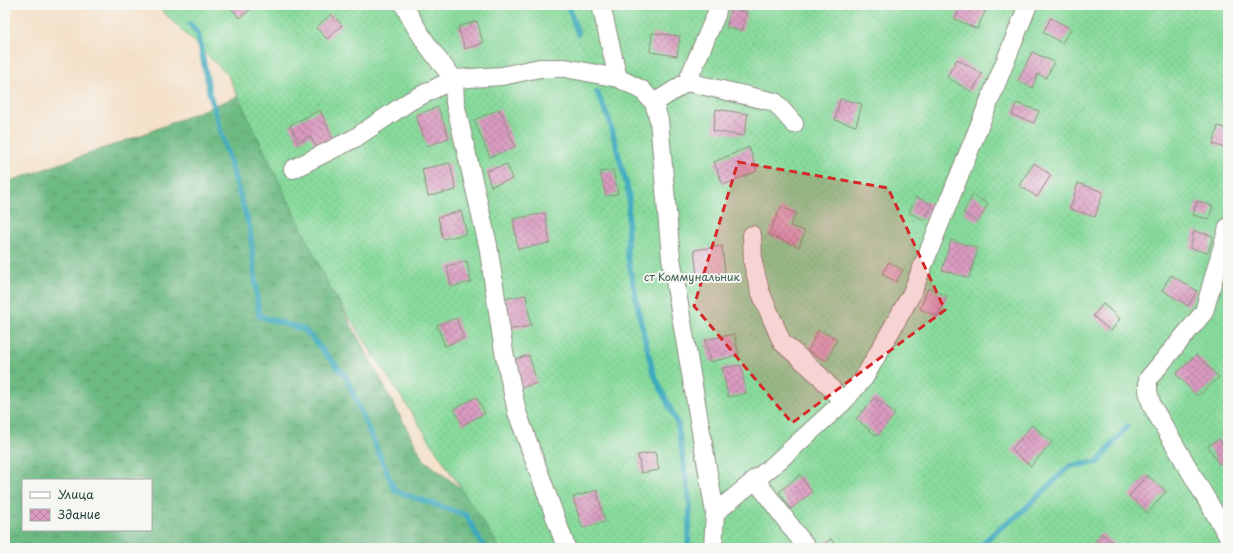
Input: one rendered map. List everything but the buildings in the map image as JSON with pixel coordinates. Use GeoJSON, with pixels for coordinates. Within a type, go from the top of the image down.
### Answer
{"type":"FeatureCollection","features":[{"type":"Feature","properties":{"kind":"street"},"geometry":{"type":"LineString","coordinates":[[404,5],[410,18],[435,57],[454,79],[455,103],[488,245],[504,352],[517,412],[566,547]]}},
{"type":"Feature","properties":{"kind":"street"},"geometry":{"type":"LineString","coordinates":[[601,5],[618,78]]}},
{"type":"Feature","properties":{"kind":"street"},"geometry":{"type":"LineString","coordinates":[[654,103],[688,82],[716,15],[718,5]]}},
{"type":"Feature","properties":{"kind":"street"},"geometry":{"type":"LineString","coordinates":[[715,513],[776,463],[843,402],[864,378],[911,295],[1028,5]]}},
{"type":"Feature","properties":{"kind":"street"},"geometry":{"type":"LineString","coordinates":[[293,169],[354,138],[410,101],[454,79],[502,76],[540,68],[566,68],[618,78],[642,90],[654,103],[659,120],[671,258],[715,513],[713,548]]}},
{"type":"Feature","properties":{"kind":"street"},"geometry":{"type":"LineString","coordinates":[[688,82],[775,102],[794,124]]}},
{"type":"Feature","properties":{"kind":"street"},"geometry":{"type":"LineString","coordinates":[[1228,227],[1204,312],[1148,379],[1148,391],[1152,406],[1228,536]]}},
{"type":"Feature","properties":{"kind":"street"},"geometry":{"type":"LineString","coordinates":[[752,235],[753,263],[760,291],[782,342],[820,376],[843,402]]}},
{"type":"Feature","properties":{"kind":"street"},"geometry":{"type":"LineString","coordinates":[[755,479],[807,548]]}},
{"type":"Feature","properties":{"kind":"highlighted area"},"geometry":{"type":"Polygon","coordinates":[[[738,162],[888,188],[945,310],[792,423],[694,306],[738,162]]]}},
{"type":"Feature","properties":{"kind":"green space","name":"ст Коммунальник"},"geometry":{"type":"Polygon","coordinates":[[[156,5],[1228,5],[1228,548],[500,548],[330,288],[228,75],[156,5]]]}},
{"type":"Feature","properties":{"kind":"green space"},"geometry":{"type":"Polygon","coordinates":[[[256,89],[317,261],[423,459],[484,507],[551,548],[5,548],[5,183],[139,136],[256,89]]]}},
{"type":"Feature","properties":{"kind":"waterway"},"geometry":{"type":"LineString","coordinates":[[568,5],[578,34]]}},
{"type":"Feature","properties":{"kind":"waterway"},"geometry":{"type":"LineString","coordinates":[[190,24],[198,33],[210,95],[250,229],[259,316],[305,330],[346,377],[395,491],[466,515],[484,548]]}},
{"type":"Feature","properties":{"kind":"waterway"},"geometry":{"type":"LineString","coordinates":[[597,92],[609,119],[629,194],[627,253],[653,372],[678,425],[690,506],[688,548]]}},
{"type":"Feature","properties":{"kind":"waterway"},"geometry":{"type":"LineString","coordinates":[[978,548],[996,531],[1017,516],[1070,466],[1098,462],[1127,426]]}}]}
